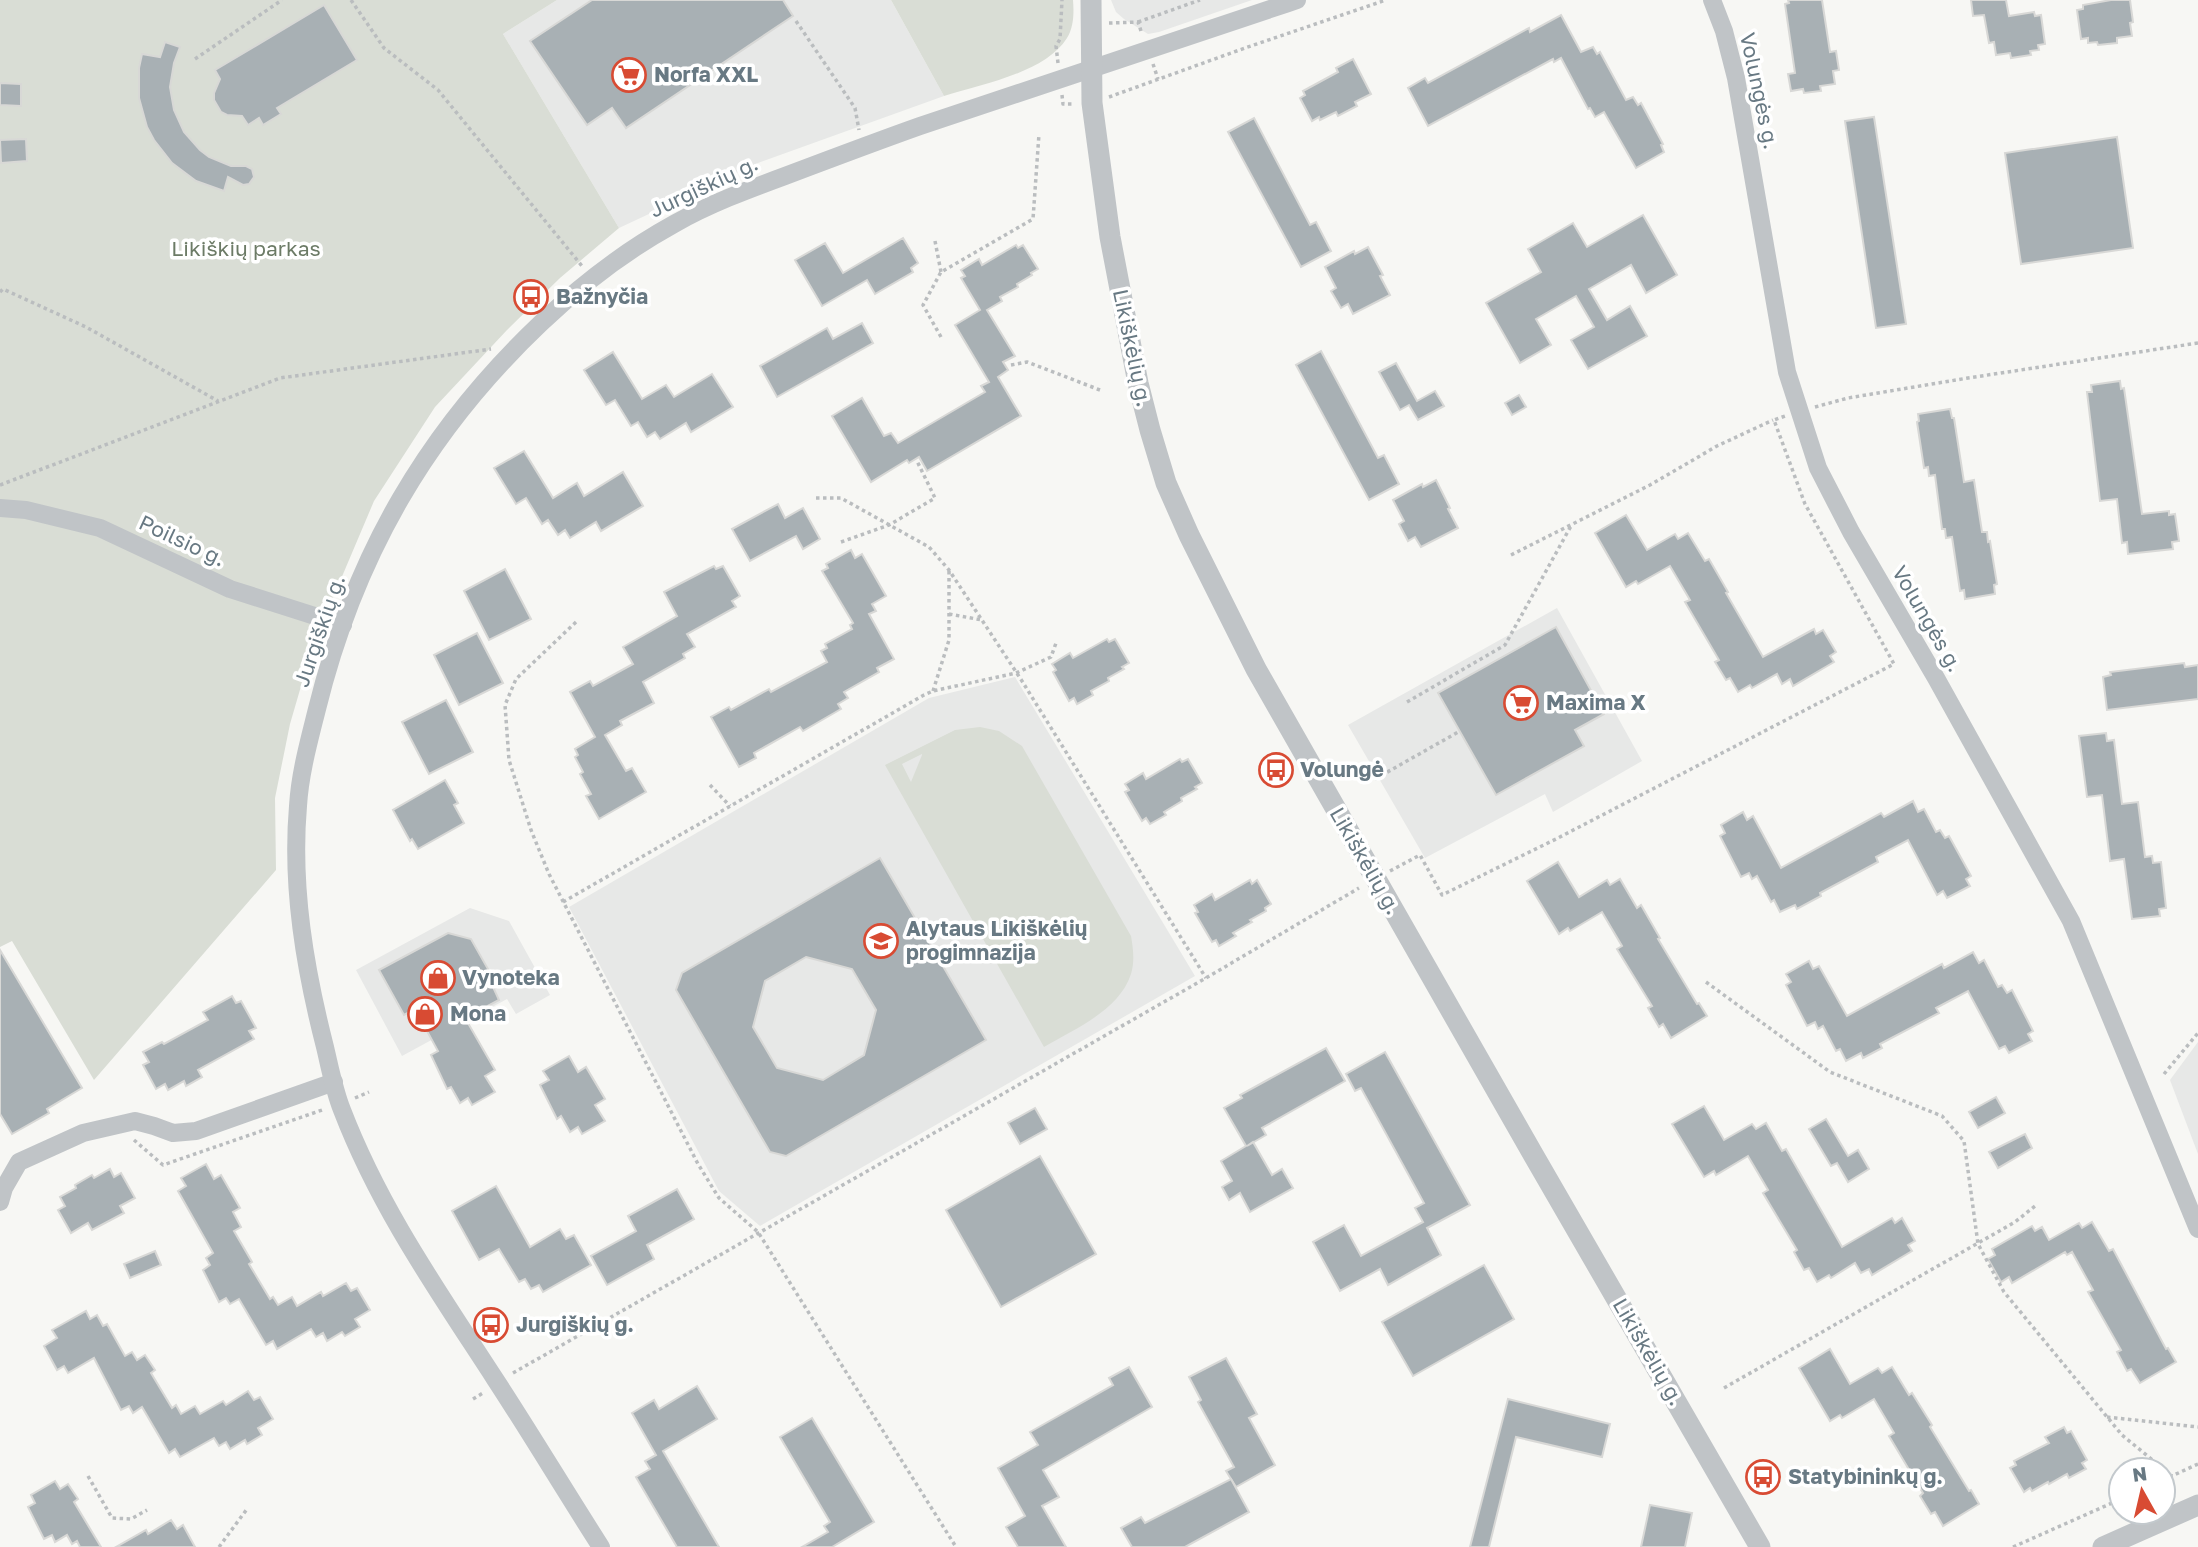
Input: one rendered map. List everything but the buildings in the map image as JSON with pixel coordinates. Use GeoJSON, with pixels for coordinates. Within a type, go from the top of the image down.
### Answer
{"type":"FeatureCollection","features":[{"type":"Feature","properties":{"kind":"street","name":"Likiškėlių g."},"geometry":{"type":"LineString","coordinates":[[1091,0],[1092,103],[1110,237],[1122,309],[1144,407],[1166,483],[1256,669],[1760,1547]]}},
{"type":"Feature","properties":{"kind":"street","name":"Jurgiškių g."},"geometry":{"type":"LineString","coordinates":[[601,1547],[413,1254],[365,1167],[340,1104],[316,1012],[300,920],[295,851],[298,800],[306,753],[326,674],[377,540],[433,444],[465,403],[517,346],[592,278],[627,251],[705,208],[862,146],[1297,0]]}},
{"type":"Feature","properties":{"kind":"street","name":"Volungės g."},"geometry":{"type":"LineString","coordinates":[[1712,0],[1724,31],[1736,78],[1787,372],[1818,468],[1851,532],[1936,678],[2071,921],[2198,1228]]}},
{"type":"Feature","properties":{"kind":"street","name":"Poilsio g."},"geometry":{"type":"LineString","coordinates":[[0,508],[26,510],[100,528],[230,589],[343,625]]}},
{"type":"Feature","properties":{"kind":"street"},"geometry":{"type":"LineString","coordinates":[[0,1202],[4,1188],[19,1162],[82,1133],[135,1121],[173,1133],[195,1131],[334,1082]]}},
{"type":"Feature","properties":{"kind":"street"},"geometry":{"type":"LineString","coordinates":[[2103,1547],[2198,1505]]}},
{"type":"Feature","properties":{"kind":"path"},"geometry":{"type":"LineString","coordinates":[[195,59],[282,0]]}},
{"type":"Feature","properties":{"kind":"path"},"geometry":{"type":"LineString","coordinates":[[351,0],[384,48],[438,90],[614,305]]}},
{"type":"Feature","properties":{"kind":"path"},"geometry":{"type":"LineString","coordinates":[[1060,38],[1062,0]]}},
{"type":"Feature","properties":{"kind":"path"},"geometry":{"type":"LineString","coordinates":[[1062,23],[1138,22],[1200,0]]}},
{"type":"Feature","properties":{"kind":"path"},"geometry":{"type":"LineString","coordinates":[[1138,22],[1158,79],[1386,0]]}},
{"type":"Feature","properties":{"kind":"path"},"geometry":{"type":"LineString","coordinates":[[796,21],[855,108],[862,146]]}},
{"type":"Feature","properties":{"kind":"path"},"geometry":{"type":"LineString","coordinates":[[941,337],[923,305],[941,272],[1033,219],[1039,134]]}},
{"type":"Feature","properties":{"kind":"path"},"geometry":{"type":"LineString","coordinates":[[935,241],[941,272]]}},
{"type":"Feature","properties":{"kind":"path"},"geometry":{"type":"LineString","coordinates":[[0,292],[3,289],[86,327],[218,401]]}},
{"type":"Feature","properties":{"kind":"path"},"geometry":{"type":"LineString","coordinates":[[1511,555],[1650,485],[1717,446],[1774,420],[1799,412],[1848,398],[1888,391],[2198,343]]}},
{"type":"Feature","properties":{"kind":"path"},"geometry":{"type":"LineString","coordinates":[[0,485],[280,377],[517,346]]}},
{"type":"Feature","properties":{"kind":"path"},"geometry":{"type":"LineString","coordinates":[[1012,365],[1027,362],[1100,390]]}},
{"type":"Feature","properties":{"kind":"path"},"geometry":{"type":"LineString","coordinates":[[472,1399],[524,1366],[1420,855],[1442,895],[1894,664],[1805,505],[1774,420]]}},
{"type":"Feature","properties":{"kind":"path"},"geometry":{"type":"LineString","coordinates":[[841,542],[889,525],[935,498],[917,461]]}},
{"type":"Feature","properties":{"kind":"path"},"geometry":{"type":"LineString","coordinates":[[816,498],[841,498],[929,547],[949,570],[1206,978]]}},
{"type":"Feature","properties":{"kind":"path"},"geometry":{"type":"LineString","coordinates":[[1407,702],[1505,645],[1573,524]]}},
{"type":"Feature","properties":{"kind":"path"},"geometry":{"type":"LineString","coordinates":[[933,691],[949,640],[949,570]]}},
{"type":"Feature","properties":{"kind":"path"},"geometry":{"type":"LineString","coordinates":[[949,614],[982,620]]}},
{"type":"Feature","properties":{"kind":"path"},"geometry":{"type":"LineString","coordinates":[[576,622],[516,679],[505,705],[509,760],[548,874],[698,1164],[719,1198],[758,1232],[956,1547]]}},
{"type":"Feature","properties":{"kind":"path"},"geometry":{"type":"LineString","coordinates":[[563,902],[933,691],[1016,673],[1051,657],[1056,643]]}},
{"type":"Feature","properties":{"kind":"path"},"geometry":{"type":"LineString","coordinates":[[1375,779],[1460,732]]}},
{"type":"Feature","properties":{"kind":"path"},"geometry":{"type":"LineString","coordinates":[[710,785],[730,806]]}},
{"type":"Feature","properties":{"kind":"path"},"geometry":{"type":"LineString","coordinates":[[1706,982],[1830,1072],[1941,1116],[1964,1141],[1978,1244],[2004,1292],[2122,1435],[2148,1456]]}},
{"type":"Feature","properties":{"kind":"path"},"geometry":{"type":"LineString","coordinates":[[2164,1074],[2198,1033]]}},
{"type":"Feature","properties":{"kind":"path"},"geometry":{"type":"LineString","coordinates":[[1724,1388],[1978,1244],[2015,1222],[2035,1206]]}},
{"type":"Feature","properties":{"kind":"path"},"geometry":{"type":"LineString","coordinates":[[2107,1417],[2198,1427]]}},
{"type":"Feature","properties":{"kind":"path"},"geometry":{"type":"LineString","coordinates":[[2177,1474],[2198,1464]]}},
{"type":"Feature","properties":{"kind":"path"},"geometry":{"type":"LineString","coordinates":[[88,1476],[113,1518],[131,1519],[147,1510]]}},
{"type":"Feature","properties":{"kind":"path"},"geometry":{"type":"LineString","coordinates":[[2013,1547],[2107,1505]]}},
{"type":"Feature","properties":{"kind":"path"},"geometry":{"type":"LineString","coordinates":[[219,1547],[247,1509]]}},
{"type":"Feature","properties":{"kind":"shaded area"},"geometry":{"type":"Polygon","coordinates":[[[557,0],[891,0],[944,96],[758,163],[619,228],[503,34],[557,0]]]}},
{"type":"Feature","properties":{"kind":"shaded area"},"geometry":{"type":"Polygon","coordinates":[[[1111,0],[1252,0],[1148,34],[1116,12],[1111,0]]]}},
{"type":"Feature","properties":{"kind":"shaded area"},"geometry":{"type":"Polygon","coordinates":[[[1557,608],[1642,761],[1553,812],[1545,794],[1425,858],[1348,725],[1557,608]]]}},
{"type":"Feature","properties":{"kind":"shaded area","name":"Alytaus Likiškėlių progimnazija"},"geometry":{"type":"Polygon","coordinates":[[[1015,677],[1195,976],[760,1226],[719,1191],[569,907],[929,698],[1015,677]]]}},
{"type":"Feature","properties":{"kind":"shaded area"},"geometry":{"type":"Polygon","coordinates":[[[470,908],[509,921],[550,995],[516,1014],[507,999],[402,1056],[356,970],[470,908]]]}},
{"type":"Feature","properties":{"kind":"shaded area"},"geometry":{"type":"Polygon","coordinates":[[[2198,1042],[2198,1154],[2170,1080],[2198,1042]]]}},
{"type":"Feature","properties":{"kind":"green space","name":"Likiškių parkas"},"geometry":{"type":"Polygon","coordinates":[[[0,0],[557,0],[503,34],[619,228],[560,278],[435,407],[374,501],[313,645],[290,724],[275,798],[276,870],[94,1080],[12,941],[0,947],[0,0]]]}},
{"type":"Feature","properties":{"kind":"green space"},"geometry":{"type":"Polygon","coordinates":[[[891,0],[1073,0],[1073,19],[1067,38],[1044,60],[1012,76],[944,96],[891,0]]]}},
{"type":"Feature","properties":{"kind":"green space"},"geometry":{"type":"Polygon","coordinates":[[[980,727],[999,731],[1022,746],[1131,936],[1131,974],[1117,998],[1094,1018],[1044,1047],[885,765],[955,730],[980,727]],[[922,754],[902,764],[911,782],[922,754]]]}},
{"type":"Feature","properties":{"kind":"place","name":"Norfa XXL"},"geometry":{"type":"Point","coordinates":[629,75]}},
{"type":"Feature","properties":{"kind":"place","name":"Bažnyčia"},"geometry":{"type":"Point","coordinates":[531,297]}},
{"type":"Feature","properties":{"kind":"place","name":"Maxima X"},"geometry":{"type":"Point","coordinates":[1521,703]}},
{"type":"Feature","properties":{"kind":"place","name":"Volungė"},"geometry":{"type":"Point","coordinates":[1276,770]}},
{"type":"Feature","properties":{"kind":"place","name":"Alytaus Likiškėlių progimnazija"},"geometry":{"type":"Point","coordinates":[881,941]}},
{"type":"Feature","properties":{"kind":"place","name":"Vynoteka"},"geometry":{"type":"Point","coordinates":[438,978]}},
{"type":"Feature","properties":{"kind":"place","name":"Mona"},"geometry":{"type":"Point","coordinates":[425,1014]}},
{"type":"Feature","properties":{"kind":"place","name":"Jurgiškių g."},"geometry":{"type":"Point","coordinates":[491,1325]}},
{"type":"Feature","properties":{"kind":"place","name":"Statybininkų g."},"geometry":{"type":"Point","coordinates":[1763,1477]}}]}
